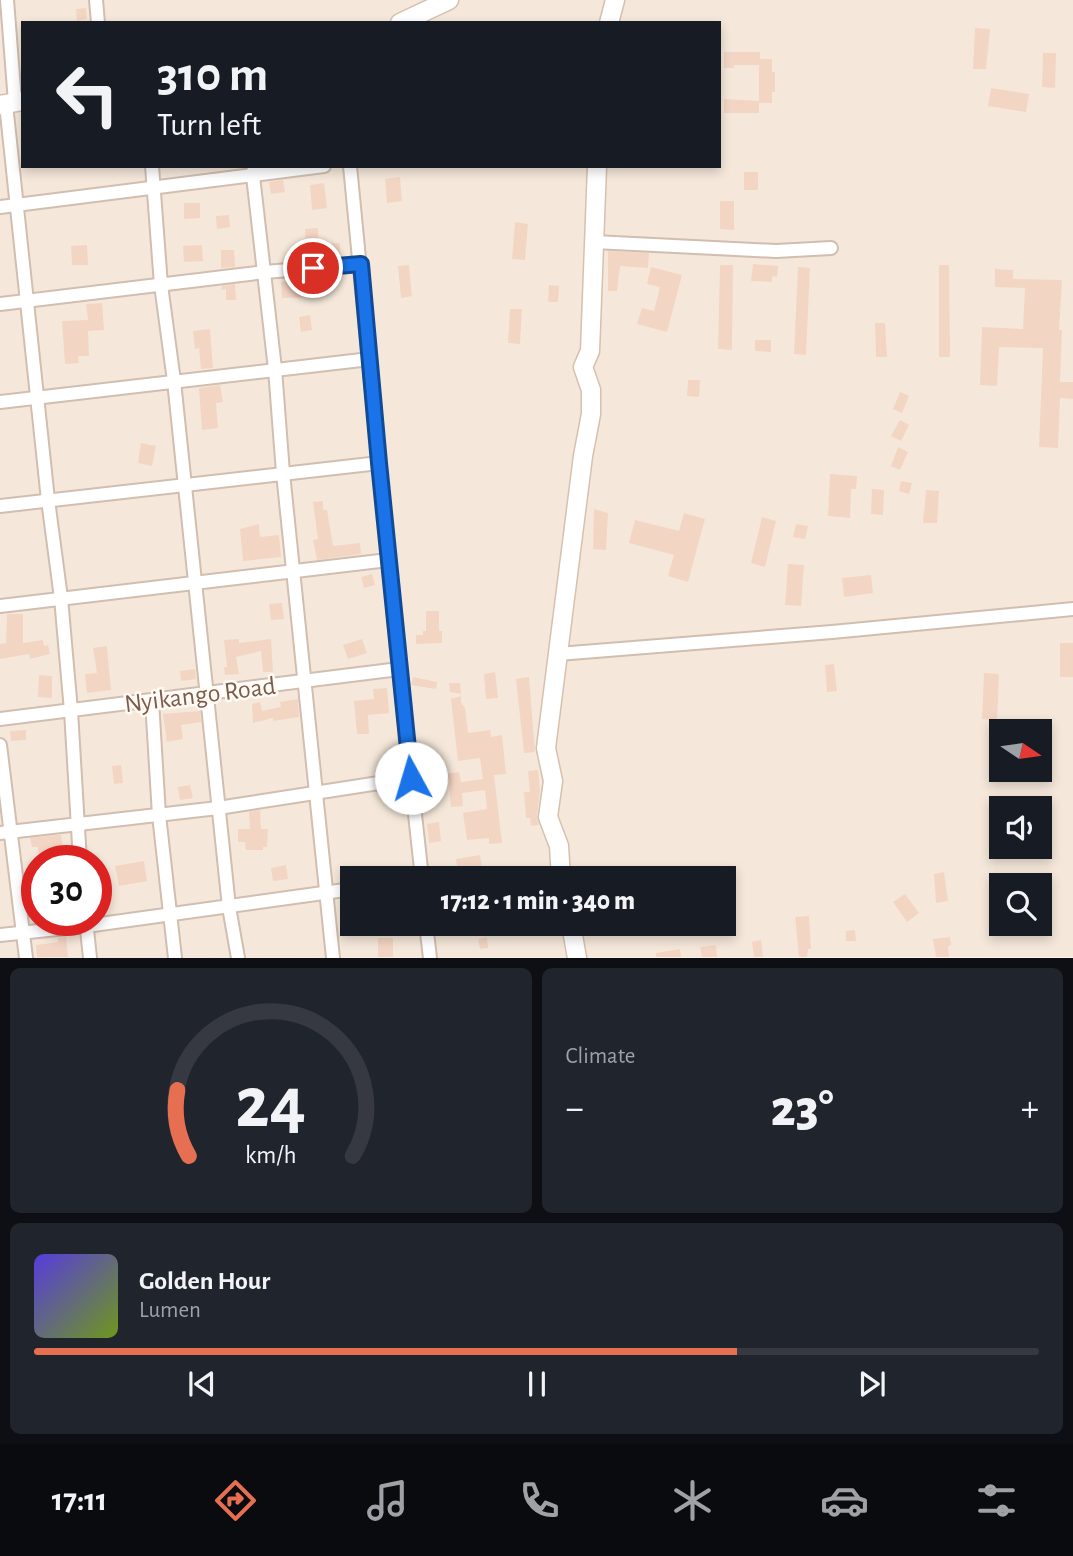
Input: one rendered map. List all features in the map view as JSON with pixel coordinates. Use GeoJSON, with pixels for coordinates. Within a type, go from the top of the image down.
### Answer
{"type":"FeatureCollection","features":[{"type":"Feature","properties":{"kind":"street"},"geometry":{"type":"LineString","coordinates":[[7,0],[18,204],[48,500],[61,597],[78,845]]}},
{"type":"Feature","properties":{"kind":"street"},"geometry":{"type":"LineString","coordinates":[[96,0],[98,21]]}},
{"type":"Feature","properties":{"kind":"street"},"geometry":{"type":"LineString","coordinates":[[404,21],[449,0]]}},
{"type":"Feature","properties":{"kind":"street"},"geometry":{"type":"LineString","coordinates":[[610,21],[615,0]]}},
{"type":"Feature","properties":{"kind":"street"},"geometry":{"type":"LineString","coordinates":[[152,168],[161,285],[174,381],[229,906],[238,957]]}},
{"type":"Feature","properties":{"kind":"street"},"geometry":{"type":"LineString","coordinates":[[0,207],[154,188],[253,171],[296,168]]}},
{"type":"Feature","properties":{"kind":"street"},"geometry":{"type":"LineString","coordinates":[[350,168],[421,866]]}},
{"type":"Feature","properties":{"kind":"street"},"geometry":{"type":"LineString","coordinates":[[560,866],[559,846],[548,817],[552,781],[546,748],[583,456],[592,414],[591,390],[583,367],[590,351],[597,168]]}},
{"type":"Feature","properties":{"kind":"street"},"geometry":{"type":"LineString","coordinates":[[253,171],[333,957]]}},
{"type":"Feature","properties":{"kind":"street"},"geometry":{"type":"LineString","coordinates":[[594,242],[776,251],[831,248]]}},
{"type":"Feature","properties":{"kind":"street"},"geometry":{"type":"LineString","coordinates":[[0,304],[265,272],[361,264]]}},
{"type":"Feature","properties":{"kind":"street"},"geometry":{"type":"LineString","coordinates":[[0,402],[370,359]]}},
{"type":"Feature","properties":{"kind":"street"},"geometry":{"type":"LineString","coordinates":[[0,506],[379,463]]}},
{"type":"Feature","properties":{"kind":"street"},"geometry":{"type":"LineString","coordinates":[[0,606],[388,560]]}},
{"type":"Feature","properties":{"kind":"street"},"geometry":{"type":"LineString","coordinates":[[558,654],[1073,609]]}},
{"type":"Feature","properties":{"kind":"street","name":"Nyikango Road"},"geometry":{"type":"LineString","coordinates":[[0,719],[399,669]]}},
{"type":"Feature","properties":{"kind":"street"},"geometry":{"type":"LineString","coordinates":[[152,701],[159,815],[175,957]]}},
{"type":"Feature","properties":{"kind":"street"},"geometry":{"type":"LineString","coordinates":[[0,745],[6,832],[21,920]]}},
{"type":"Feature","properties":{"kind":"street"},"geometry":{"type":"LineString","coordinates":[[6,832],[218,808],[411,778]]}},
{"type":"Feature","properties":{"kind":"street"},"geometry":{"type":"LineString","coordinates":[[112,920],[340,890]]}},
{"type":"Feature","properties":{"kind":"street"},"geometry":{"type":"LineString","coordinates":[[0,935],[21,932]]}},
{"type":"Feature","properties":{"kind":"street"},"geometry":{"type":"LineString","coordinates":[[23,936],[26,957]]}},
{"type":"Feature","properties":{"kind":"street"},"geometry":{"type":"LineString","coordinates":[[88,936],[90,957]]}},
{"type":"Feature","properties":{"kind":"street"},"geometry":{"type":"LineString","coordinates":[[427,936],[429,957]]}},
{"type":"Feature","properties":{"kind":"street"},"geometry":{"type":"LineString","coordinates":[[573,936],[577,957]]}},
{"type":"Feature","properties":{"kind":"shaded area"},"geometry":{"type":"Polygon","coordinates":[[[0,0],[1073,0],[1073,957],[0,958],[0,0]]]}},
{"type":"Feature","properties":{"kind":"building"},"geometry":{"type":"Polygon","coordinates":[[[86,8],[87,19],[77,21],[76,9],[86,8]]]}},
{"type":"Feature","properties":{"kind":"building"},"geometry":{"type":"Polygon","coordinates":[[[975,28],[990,29],[986,69],[973,69],[975,28]]]}},
{"type":"Feature","properties":{"kind":"building"},"geometry":{"type":"Polygon","coordinates":[[[724,52],[760,52],[760,59],[772,59],[775,92],[772,92],[772,103],[759,103],[759,113],[724,113],[724,99],[759,101],[759,65],[734,65],[734,68],[724,68],[724,52]]]}},
{"type":"Feature","properties":{"kind":"building"},"geometry":{"type":"Polygon","coordinates":[[[1043,53],[1056,53],[1055,88],[1042,87],[1043,53]]]}},
{"type":"Feature","properties":{"kind":"building"},"geometry":{"type":"Polygon","coordinates":[[[991,88],[1029,94],[1026,112],[988,106],[991,88]]]}},
{"type":"Feature","properties":{"kind":"building"},"geometry":{"type":"Polygon","coordinates":[[[744,172],[758,172],[758,190],[744,190],[744,172]]]}},
{"type":"Feature","properties":{"kind":"building"},"geometry":{"type":"Polygon","coordinates":[[[400,177],[402,201],[387,203],[385,179],[400,177]]]}},
{"type":"Feature","properties":{"kind":"building"},"geometry":{"type":"Polygon","coordinates":[[[283,180],[285,192],[271,194],[269,182],[283,180]]]}},
{"type":"Feature","properties":{"kind":"building"},"geometry":{"type":"Polygon","coordinates":[[[324,183],[327,208],[312,210],[310,185],[324,183]]]}},
{"type":"Feature","properties":{"kind":"building"},"geometry":{"type":"Polygon","coordinates":[[[720,201],[734,201],[734,230],[720,229],[720,201]]]}},
{"type":"Feature","properties":{"kind":"building"},"geometry":{"type":"Polygon","coordinates":[[[184,203],[200,203],[200,218],[184,219],[184,203]]]}},
{"type":"Feature","properties":{"kind":"building"},"geometry":{"type":"Polygon","coordinates":[[[229,215],[230,227],[217,229],[216,216],[229,215]]]}},
{"type":"Feature","properties":{"kind":"building"},"geometry":{"type":"Polygon","coordinates":[[[515,222],[528,224],[525,260],[512,259],[515,222]]]}},
{"type":"Feature","properties":{"kind":"building"},"geometry":{"type":"Polygon","coordinates":[[[318,228],[319,248],[306,249],[305,229],[318,228]]]}},
{"type":"Feature","properties":{"kind":"building"},"geometry":{"type":"Polygon","coordinates":[[[340,243],[340,257],[320,259],[319,244],[340,243]]]}},
{"type":"Feature","properties":{"kind":"building"},"geometry":{"type":"Polygon","coordinates":[[[87,245],[88,265],[72,265],[71,246],[87,245]]]}},
{"type":"Feature","properties":{"kind":"building"},"geometry":{"type":"Polygon","coordinates":[[[202,245],[203,261],[184,262],[183,246],[202,245]]]}},
{"type":"Feature","properties":{"kind":"building"},"geometry":{"type":"Polygon","coordinates":[[[221,250],[234,250],[235,267],[221,268],[221,250]]]}},
{"type":"Feature","properties":{"kind":"building"},"geometry":{"type":"Polygon","coordinates":[[[608,251],[649,253],[648,268],[620,266],[617,291],[608,291],[608,251]]]}},
{"type":"Feature","properties":{"kind":"building"},"geometry":{"type":"Polygon","coordinates":[[[753,264],[778,266],[777,277],[772,276],[772,282],[751,281],[753,264]]]}},
{"type":"Feature","properties":{"kind":"building"},"geometry":{"type":"Polygon","coordinates":[[[409,265],[412,296],[401,298],[398,266],[409,265]]]}},
{"type":"Feature","properties":{"kind":"building"},"geometry":{"type":"Polygon","coordinates":[[[720,265],[733,265],[732,350],[718,349],[720,265]]]}},
{"type":"Feature","properties":{"kind":"building"},"geometry":{"type":"Polygon","coordinates":[[[939,265],[949,265],[950,357],[939,357],[939,265]]]}},
{"type":"Feature","properties":{"kind":"building"},"geometry":{"type":"Polygon","coordinates":[[[651,267],[682,275],[667,332],[637,324],[642,308],[654,311],[660,287],[647,284],[651,267]]]}},
{"type":"Feature","properties":{"kind":"building"},"geometry":{"type":"Polygon","coordinates":[[[798,267],[810,268],[806,355],[794,354],[798,267]]]}},
{"type":"Feature","properties":{"kind":"building"},"geometry":{"type":"Polygon","coordinates":[[[995,269],[1013,270],[1013,279],[1062,280],[1060,382],[1073,382],[1073,399],[1060,398],[1058,448],[1039,447],[1043,348],[999,347],[997,386],[980,385],[982,327],[1023,329],[1025,288],[995,287],[995,269]]]}},
{"type":"Feature","properties":{"kind":"building"},"geometry":{"type":"Polygon","coordinates":[[[292,281],[293,285],[309,284],[310,297],[282,298],[281,282],[292,281]]]}},
{"type":"Feature","properties":{"kind":"building"},"geometry":{"type":"Polygon","coordinates":[[[235,284],[236,300],[226,300],[226,289],[222,290],[222,286],[235,284]]]}},
{"type":"Feature","properties":{"kind":"building"},"geometry":{"type":"Polygon","coordinates":[[[549,285],[559,286],[558,302],[548,302],[549,285]]]}},
{"type":"Feature","properties":{"kind":"building"},"geometry":{"type":"Polygon","coordinates":[[[102,303],[104,330],[88,331],[89,356],[78,356],[79,363],[65,364],[62,321],[88,320],[86,304],[102,303]]]}},
{"type":"Feature","properties":{"kind":"building"},"geometry":{"type":"Polygon","coordinates":[[[510,309],[522,309],[520,344],[508,343],[510,309]]]}},
{"type":"Feature","properties":{"kind":"building"},"geometry":{"type":"Polygon","coordinates":[[[310,315],[312,330],[301,332],[299,317],[310,315]]]}},
{"type":"Feature","properties":{"kind":"building"},"geometry":{"type":"Polygon","coordinates":[[[875,323],[885,323],[887,357],[876,357],[875,323]]]}},
{"type":"Feature","properties":{"kind":"building"},"geometry":{"type":"Polygon","coordinates":[[[210,329],[213,368],[201,369],[199,348],[195,349],[193,331],[210,329]]]}},
{"type":"Feature","properties":{"kind":"building"},"geometry":{"type":"Polygon","coordinates":[[[755,340],[771,340],[771,352],[755,351],[755,340]]]}},
{"type":"Feature","properties":{"kind":"building"},"geometry":{"type":"Polygon","coordinates":[[[688,380],[700,380],[699,397],[687,396],[688,380]]]}},
{"type":"Feature","properties":{"kind":"building"},"geometry":{"type":"Polygon","coordinates":[[[220,385],[223,402],[216,403],[218,428],[202,430],[199,388],[220,385]]]}},
{"type":"Feature","properties":{"kind":"building"},"geometry":{"type":"Polygon","coordinates":[[[900,392],[909,396],[902,413],[893,409],[900,392]]]}},
{"type":"Feature","properties":{"kind":"building"},"geometry":{"type":"Polygon","coordinates":[[[900,420],[909,425],[901,441],[891,436],[900,420]]]}},
{"type":"Feature","properties":{"kind":"building"},"geometry":{"type":"Polygon","coordinates":[[[141,443],[156,446],[152,466],[138,463],[141,443]]]}},
{"type":"Feature","properties":{"kind":"building"},"geometry":{"type":"Polygon","coordinates":[[[898,447],[908,452],[900,470],[891,466],[898,447]]]}},
{"type":"Feature","properties":{"kind":"building"},"geometry":{"type":"Polygon","coordinates":[[[830,474],[857,476],[856,489],[851,489],[850,518],[828,516],[830,474]]]}},
{"type":"Feature","properties":{"kind":"building"},"geometry":{"type":"Polygon","coordinates":[[[901,481],[912,483],[909,494],[899,491],[901,481]]]}},
{"type":"Feature","properties":{"kind":"building"},"geometry":{"type":"Polygon","coordinates":[[[872,489],[884,490],[883,515],[871,514],[872,489]]]}},
{"type":"Feature","properties":{"kind":"building"},"geometry":{"type":"Polygon","coordinates":[[[926,490],[939,491],[937,523],[923,523],[926,490]]]}},
{"type":"Feature","properties":{"kind":"building"},"geometry":{"type":"Polygon","coordinates":[[[323,501],[333,546],[360,543],[361,554],[317,560],[313,540],[318,539],[313,502],[323,501]]]}},
{"type":"Feature","properties":{"kind":"building"},"geometry":{"type":"Polygon","coordinates":[[[594,509],[608,513],[606,550],[593,549],[594,509]]]}},
{"type":"Feature","properties":{"kind":"building"},"geometry":{"type":"Polygon","coordinates":[[[684,513],[705,519],[688,582],[668,576],[674,555],[629,543],[635,520],[679,531],[684,513]]]}},
{"type":"Feature","properties":{"kind":"building"},"geometry":{"type":"Polygon","coordinates":[[[762,517],[776,521],[765,567],[751,563],[762,517]]]}},
{"type":"Feature","properties":{"kind":"building"},"geometry":{"type":"Polygon","coordinates":[[[259,524],[260,537],[279,535],[281,557],[243,561],[240,529],[259,524]]]}},
{"type":"Feature","properties":{"kind":"building"},"geometry":{"type":"Polygon","coordinates":[[[796,524],[808,526],[805,539],[793,537],[796,524]]]}},
{"type":"Feature","properties":{"kind":"building"},"geometry":{"type":"Polygon","coordinates":[[[788,564],[804,565],[801,606],[785,605],[788,564]]]}},
{"type":"Feature","properties":{"kind":"building"},"geometry":{"type":"Polygon","coordinates":[[[372,574],[375,585],[364,588],[361,577],[372,574]]]}},
{"type":"Feature","properties":{"kind":"building"},"geometry":{"type":"Polygon","coordinates":[[[871,575],[873,593],[844,597],[842,578],[871,575]]]}},
{"type":"Feature","properties":{"kind":"building"},"geometry":{"type":"Polygon","coordinates":[[[282,603],[284,619],[271,620],[269,604],[282,603]]]}},
{"type":"Feature","properties":{"kind":"building"},"geometry":{"type":"Polygon","coordinates":[[[426,611],[439,611],[442,643],[416,644],[416,635],[423,635],[423,631],[426,631],[426,611]]]}},
{"type":"Feature","properties":{"kind":"building"},"geometry":{"type":"Polygon","coordinates":[[[7,614],[23,614],[23,643],[43,640],[44,646],[48,645],[50,654],[30,659],[29,654],[0,659],[0,644],[6,643],[7,614]]]}},
{"type":"Feature","properties":{"kind":"building"},"geometry":{"type":"Polygon","coordinates":[[[239,639],[239,643],[271,639],[273,672],[263,672],[261,651],[236,657],[239,674],[225,675],[224,667],[227,667],[224,640],[239,639]]]}},
{"type":"Feature","properties":{"kind":"building"},"geometry":{"type":"Polygon","coordinates":[[[362,639],[367,653],[348,659],[343,645],[362,639]]]}},
{"type":"Feature","properties":{"kind":"building"},"geometry":{"type":"Polygon","coordinates":[[[1060,643],[1073,643],[1073,677],[1060,677],[1060,643]]]}},
{"type":"Feature","properties":{"kind":"building"},"geometry":{"type":"Polygon","coordinates":[[[107,646],[111,690],[87,693],[85,674],[97,673],[93,648],[107,646]]]}},
{"type":"Feature","properties":{"kind":"building"},"geometry":{"type":"Polygon","coordinates":[[[834,664],[837,691],[827,692],[825,665],[834,664]]]}},
{"type":"Feature","properties":{"kind":"building"},"geometry":{"type":"Polygon","coordinates":[[[195,669],[196,679],[181,681],[180,671],[195,669]]]}},
{"type":"Feature","properties":{"kind":"building"},"geometry":{"type":"Polygon","coordinates":[[[495,672],[498,698],[486,699],[484,674],[495,672]]]}},
{"type":"Feature","properties":{"kind":"building"},"geometry":{"type":"Polygon","coordinates":[[[984,673],[999,674],[997,719],[982,719],[984,673]]]}},
{"type":"Feature","properties":{"kind":"building"},"geometry":{"type":"Polygon","coordinates":[[[39,675],[52,676],[52,698],[38,697],[39,675]]]}},
{"type":"Feature","properties":{"kind":"building"},"geometry":{"type":"Polygon","coordinates":[[[413,677],[437,682],[436,689],[411,685],[413,677]]]}},
{"type":"Feature","properties":{"kind":"building"},"geometry":{"type":"Polygon","coordinates":[[[529,677],[535,752],[524,753],[516,679],[529,677]]]}},
{"type":"Feature","properties":{"kind":"building"},"geometry":{"type":"Polygon","coordinates":[[[449,683],[460,683],[461,694],[450,692],[449,683]]]}},
{"type":"Feature","properties":{"kind":"building"},"geometry":{"type":"Polygon","coordinates":[[[387,688],[389,713],[368,715],[369,734],[357,734],[354,701],[374,699],[373,689],[387,688]]]}},
{"type":"Feature","properties":{"kind":"building"},"geometry":{"type":"Polygon","coordinates":[[[461,696],[468,733],[490,730],[491,737],[502,735],[506,774],[494,775],[502,843],[489,844],[489,838],[467,840],[463,813],[487,809],[485,790],[462,793],[463,806],[451,807],[449,782],[446,782],[445,774],[459,772],[461,782],[483,779],[480,758],[458,761],[451,699],[461,696]]]}},
{"type":"Feature","properties":{"kind":"building"},"geometry":{"type":"Polygon","coordinates":[[[298,699],[299,717],[273,721],[273,718],[253,723],[252,704],[260,702],[262,711],[281,707],[280,702],[298,699]]]}},
{"type":"Feature","properties":{"kind":"building"},"geometry":{"type":"Polygon","coordinates":[[[200,711],[201,722],[181,725],[183,739],[167,742],[163,714],[200,711]]]}},
{"type":"Feature","properties":{"kind":"building"},"geometry":{"type":"Polygon","coordinates":[[[26,730],[26,740],[11,741],[10,731],[26,730]]]}},
{"type":"Feature","properties":{"kind":"building"},"geometry":{"type":"Polygon","coordinates":[[[121,765],[123,783],[114,784],[112,766],[121,765]]]}},
{"type":"Feature","properties":{"kind":"building"},"geometry":{"type":"Polygon","coordinates":[[[538,770],[539,825],[531,826],[530,818],[526,818],[524,792],[530,792],[528,771],[538,770]]]}},
{"type":"Feature","properties":{"kind":"building"},"geometry":{"type":"Polygon","coordinates":[[[190,785],[193,798],[180,800],[178,787],[190,785]]]}},
{"type":"Feature","properties":{"kind":"building"},"geometry":{"type":"Polygon","coordinates":[[[394,791],[396,803],[387,804],[386,792],[394,791]]]}},
{"type":"Feature","properties":{"kind":"building"},"geometry":{"type":"Polygon","coordinates":[[[260,810],[261,829],[268,829],[267,847],[263,847],[263,850],[246,850],[245,842],[238,842],[238,829],[250,829],[249,812],[260,810]]]}},
{"type":"Feature","properties":{"kind":"building"},"geometry":{"type":"Polygon","coordinates":[[[439,822],[441,841],[429,843],[427,824],[439,822]]]}},
{"type":"Feature","properties":{"kind":"building"},"geometry":{"type":"Polygon","coordinates":[[[61,835],[63,845],[32,845],[30,838],[61,835]]]}},
{"type":"Feature","properties":{"kind":"building"},"geometry":{"type":"Polygon","coordinates":[[[480,855],[482,866],[457,866],[456,859],[480,855]]]}},
{"type":"Feature","properties":{"kind":"building"},"geometry":{"type":"Polygon","coordinates":[[[144,861],[147,881],[119,886],[115,866],[144,861]]]}},
{"type":"Feature","properties":{"kind":"building"},"geometry":{"type":"Polygon","coordinates":[[[286,865],[288,879],[273,881],[271,868],[286,865]]]}},
{"type":"Feature","properties":{"kind":"building"},"geometry":{"type":"Polygon","coordinates":[[[944,872],[948,901],[936,903],[934,874],[944,872]]]}},
{"type":"Feature","properties":{"kind":"building"},"geometry":{"type":"Polygon","coordinates":[[[905,894],[919,913],[907,922],[893,902],[905,894]]]}},
{"type":"Feature","properties":{"kind":"building"},"geometry":{"type":"Polygon","coordinates":[[[809,916],[811,949],[808,949],[807,957],[799,957],[795,917],[809,916]]]}},
{"type":"Feature","properties":{"kind":"building"},"geometry":{"type":"Polygon","coordinates":[[[855,930],[856,941],[846,941],[846,931],[855,930]]]}},
{"type":"Feature","properties":{"kind":"building"},"geometry":{"type":"Polygon","coordinates":[[[66,937],[68,957],[37,957],[36,945],[58,942],[58,938],[66,937]]]}},
{"type":"Feature","properties":{"kind":"building"},"geometry":{"type":"Polygon","coordinates":[[[487,937],[488,948],[480,949],[478,939],[487,937]]]}},
{"type":"Feature","properties":{"kind":"building"},"geometry":{"type":"Polygon","coordinates":[[[950,937],[949,957],[936,957],[933,939],[950,937]]]}},
{"type":"Feature","properties":{"kind":"building"},"geometry":{"type":"Polygon","coordinates":[[[378,938],[393,938],[393,957],[378,957],[378,938]]]}},
{"type":"Feature","properties":{"kind":"building"},"geometry":{"type":"Polygon","coordinates":[[[761,940],[763,957],[754,957],[752,942],[761,940]]]}},
{"type":"Feature","properties":{"kind":"building"},"geometry":{"type":"Polygon","coordinates":[[[716,945],[717,957],[702,957],[700,947],[716,945]]]}},
{"type":"Feature","properties":{"kind":"building"},"geometry":{"type":"Polygon","coordinates":[[[680,949],[681,957],[656,957],[656,953],[680,949]]]}},
{"type":"Feature","properties":{"kind":"route"},"geometry":{"type":"LineString","coordinates":[[313,268],[361,264],[411,778]]}}]}
